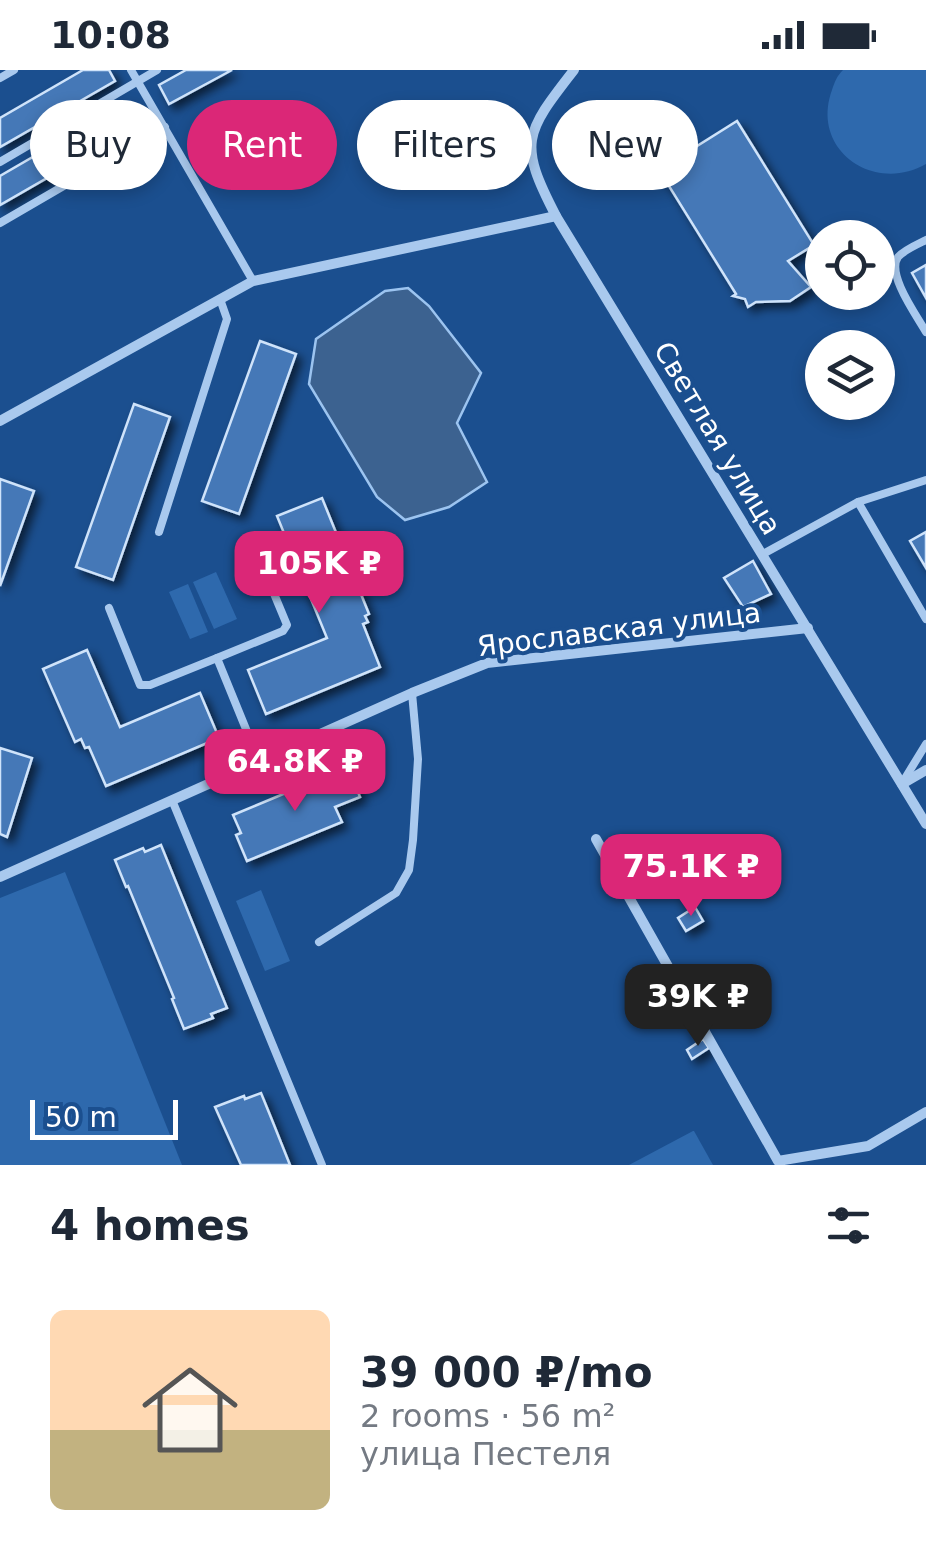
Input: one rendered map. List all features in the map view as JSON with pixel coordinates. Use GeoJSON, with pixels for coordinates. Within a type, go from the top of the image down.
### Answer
{"type":"FeatureCollection","features":[{"type":"Feature","properties":{"kind":"street","name":"Светлая улица"},"geometry":{"type":"LineString","coordinates":[[574,70],[534,126],[530,152],[540,186],[926,824]]}},
{"type":"Feature","properties":{"kind":"street"},"geometry":{"type":"LineString","coordinates":[[0,422],[254,281],[556,216]]}},
{"type":"Feature","properties":{"kind":"street","name":"Ярославская улица"},"geometry":{"type":"LineString","coordinates":[[0,877],[488,663],[808,628]]}},
{"type":"Feature","properties":{"kind":"street"},"geometry":{"type":"LineString","coordinates":[[902,784],[926,770]]}},
{"type":"Feature","properties":{"kind":"street"},"geometry":{"type":"LineString","coordinates":[[596,840],[778,1161],[868,1146],[926,1112]]}},
{"type":"Feature","properties":{"kind":"lane"},"geometry":{"type":"LineString","coordinates":[[0,78],[14,70]]}},
{"type":"Feature","properties":{"kind":"lane"},"geometry":{"type":"LineString","coordinates":[[131,70],[148,100]]}},
{"type":"Feature","properties":{"kind":"lane"},"geometry":{"type":"LineString","coordinates":[[0,162],[158,70]]}},
{"type":"Feature","properties":{"kind":"lane"},"geometry":{"type":"LineString","coordinates":[[167,133],[254,281]]}},
{"type":"Feature","properties":{"kind":"lane"},"geometry":{"type":"LineString","coordinates":[[0,222],[56,190]]}},
{"type":"Feature","properties":{"kind":"lane"},"geometry":{"type":"LineString","coordinates":[[926,240],[898,257],[894,267],[899,284],[926,332]]}},
{"type":"Feature","properties":{"kind":"lane"},"geometry":{"type":"LineString","coordinates":[[159,532],[228,319],[220,299]]}},
{"type":"Feature","properties":{"kind":"lane"},"geometry":{"type":"LineString","coordinates":[[763,554],[858,502],[926,480]]}},
{"type":"Feature","properties":{"kind":"lane"},"geometry":{"type":"LineString","coordinates":[[858,502],[926,619]]}},
{"type":"Feature","properties":{"kind":"lane"},"geometry":{"type":"LineString","coordinates":[[109,608],[140,685],[150,685],[283,631],[288,626],[255,548]]}},
{"type":"Feature","properties":{"kind":"lane"},"geometry":{"type":"LineString","coordinates":[[217,658],[260,761]]}},
{"type":"Feature","properties":{"kind":"lane"},"geometry":{"type":"LineString","coordinates":[[319,942],[396,892],[409,870],[418,759],[412,694]]}},
{"type":"Feature","properties":{"kind":"lane"},"geometry":{"type":"LineString","coordinates":[[902,784],[926,744]]}},
{"type":"Feature","properties":{"kind":"lane"},"geometry":{"type":"LineString","coordinates":[[172,800],[322,1165]]}},
{"type":"Feature","properties":{"kind":"shaded area"},"geometry":{"type":"Polygon","coordinates":[[[843,70],[926,70],[926,164],[886,174],[851,161],[838,148],[830,131],[828,112],[834,84],[843,70]]]}},
{"type":"Feature","properties":{"kind":"shaded area"},"geometry":{"type":"Polygon","coordinates":[[[408,288],[429,306],[481,373],[457,423],[487,482],[449,507],[405,520],[377,497],[309,384],[316,339],[385,291],[408,288]]]}},
{"type":"Feature","properties":{"kind":"shaded area"},"geometry":{"type":"Polygon","coordinates":[[[216,572],[237,619],[214,629],[193,582],[216,572]]]}},
{"type":"Feature","properties":{"kind":"shaded area"},"geometry":{"type":"Polygon","coordinates":[[[188,584],[208,632],[190,639],[169,592],[188,584]]]}},
{"type":"Feature","properties":{"kind":"shaded area"},"geometry":{"type":"Polygon","coordinates":[[[65,872],[182,1165],[0,1165],[0,898],[65,872]]]}},
{"type":"Feature","properties":{"kind":"shaded area"},"geometry":{"type":"Polygon","coordinates":[[[261,890],[290,961],[265,971],[236,901],[261,890]]]}},
{"type":"Feature","properties":{"kind":"shaded area"},"geometry":{"type":"Polygon","coordinates":[[[693,1131],[713,1165],[629,1165],[693,1131]]]}},
{"type":"Feature","properties":{"kind":"building"},"geometry":{"type":"Polygon","coordinates":[[[83,70],[109,70],[115,81],[82,100],[31,100],[83,70]]]}},
{"type":"Feature","properties":{"kind":"building"},"geometry":{"type":"Polygon","coordinates":[[[186,70],[232,70],[169,104],[159,85],[186,70]]]}},
{"type":"Feature","properties":{"kind":"building"},"geometry":{"type":"Polygon","coordinates":[[[30,101],[30,130],[0,147],[0,118],[30,101]]]}},
{"type":"Feature","properties":{"kind":"building"},"geometry":{"type":"Polygon","coordinates":[[[737,121],[805,231],[805,251],[788,261],[805,280],[805,291],[790,301],[756,302],[748,307],[745,299],[733,296],[736,294],[671,190],[698,190],[698,146],[737,121]]]}},
{"type":"Feature","properties":{"kind":"building"},"geometry":{"type":"Polygon","coordinates":[[[30,159],[30,188],[0,205],[0,176],[30,159]]]}},
{"type":"Feature","properties":{"kind":"building"},"geometry":{"type":"Polygon","coordinates":[[[926,265],[926,298],[912,273],[926,265]]]}},
{"type":"Feature","properties":{"kind":"building"},"geometry":{"type":"Polygon","coordinates":[[[260,341],[296,354],[239,514],[202,501],[260,341]]]}},
{"type":"Feature","properties":{"kind":"building"},"geometry":{"type":"Polygon","coordinates":[[[134,404],[170,417],[113,580],[76,567],[134,404]]]}},
{"type":"Feature","properties":{"kind":"building"},"geometry":{"type":"Polygon","coordinates":[[[0,479],[34,491],[0,586],[0,479]]]}},
{"type":"Feature","properties":{"kind":"building"},"geometry":{"type":"Polygon","coordinates":[[[322,498],[369,614],[365,616],[368,622],[363,624],[380,667],[266,714],[248,670],[327,638],[277,516],[322,498]]]}},
{"type":"Feature","properties":{"kind":"building"},"geometry":{"type":"Polygon","coordinates":[[[926,532],[926,568],[910,541],[926,532]]]}},
{"type":"Feature","properties":{"kind":"building"},"geometry":{"type":"Polygon","coordinates":[[[753,561],[771,594],[743,607],[724,578],[753,561]]]}},
{"type":"Feature","properties":{"kind":"building"},"geometry":{"type":"Polygon","coordinates":[[[87,650],[120,727],[200,693],[219,738],[106,786],[89,747],[85,748],[81,739],[75,742],[43,669],[87,650]]]}},
{"type":"Feature","properties":{"kind":"building"},"geometry":{"type":"Polygon","coordinates":[[[0,748],[32,758],[7,837],[0,834],[0,748]]]}},
{"type":"Feature","properties":{"kind":"building"},"geometry":{"type":"Polygon","coordinates":[[[348,767],[360,797],[335,807],[342,822],[247,861],[233,815],[348,767]]]}},
{"type":"Feature","properties":{"kind":"building"},"geometry":{"type":"Polygon","coordinates":[[[161,845],[227,1008],[184,1029],[115,860],[161,845]]]}},
{"type":"Feature","properties":{"kind":"building"},"geometry":{"type":"Polygon","coordinates":[[[665,852],[674,867],[652,881],[642,866],[665,852]]]}},
{"type":"Feature","properties":{"kind":"building"},"geometry":{"type":"Polygon","coordinates":[[[695,907],[703,921],[686,931],[678,918],[695,907]]]}},
{"type":"Feature","properties":{"kind":"building"},"geometry":{"type":"Polygon","coordinates":[[[703,1039],[709,1048],[692,1059],[687,1050],[703,1039]]]}},
{"type":"Feature","properties":{"kind":"building"},"geometry":{"type":"Polygon","coordinates":[[[261,1093],[290,1165],[241,1165],[215,1107],[261,1093]]]}}]}
